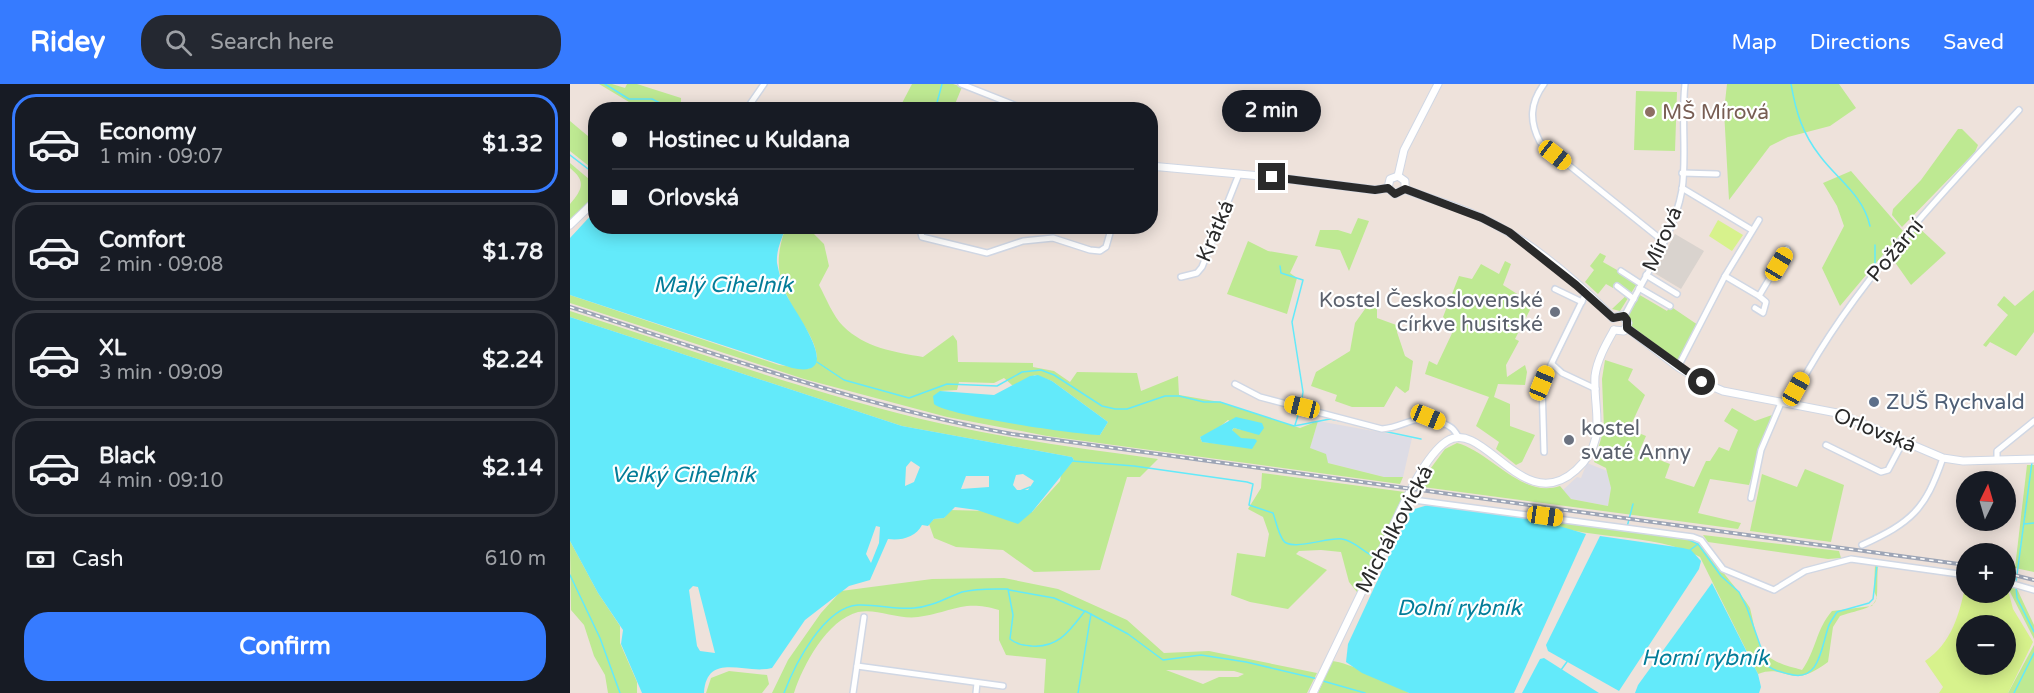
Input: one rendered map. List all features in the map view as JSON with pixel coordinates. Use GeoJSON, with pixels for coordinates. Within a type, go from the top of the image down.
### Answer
{"type":"FeatureCollection","features":[{"type":"Feature","properties":{"kind":"main road"},"geometry":{"type":"LineString","coordinates":[[1398,176],[1404,150],[1438,84]]}},
{"type":"Feature","properties":{"kind":"main road"},"geometry":{"type":"LineString","coordinates":[[1158,167],[1375,190],[1388,188],[1395,194],[1405,189],[1482,218],[1509,232],[1586,293],[1613,318]]}},
{"type":"Feature","properties":{"kind":"main road"},"geometry":{"type":"LineString","coordinates":[[1388,188],[1390,179],[1398,176]]}},
{"type":"Feature","properties":{"kind":"main road"},"geometry":{"type":"LineString","coordinates":[[1398,176],[1405,181],[1405,189]]}},
{"type":"Feature","properties":{"kind":"main road"},"geometry":{"type":"LineString","coordinates":[[570,225],[588,208]]}},
{"type":"Feature","properties":{"kind":"main road"},"geometry":{"type":"LineString","coordinates":[[1624,316],[1627,320],[1627,328],[1621,332],[1614,330],[1611,325],[1613,318],[1624,316]]}},
{"type":"Feature","properties":{"kind":"main road","name":"Orlovská"},"geometry":{"type":"LineString","coordinates":[[1627,328],[1678,367],[1702,382],[1723,391],[1837,412],[1943,458],[1963,461],[2034,459]]}},
{"type":"Feature","properties":{"kind":"main road"},"geometry":{"type":"LineString","coordinates":[[1459,438],[1478,445],[1525,478],[1541,482],[1560,479],[1580,466],[1594,444],[1599,419],[1596,389],[1599,362],[1614,330]]}},
{"type":"Feature","properties":{"kind":"main road","name":"Michálkovická"},"geometry":{"type":"LineString","coordinates":[[1314,690],[1406,499],[1437,451],[1446,442],[1459,438]]}},
{"type":"Feature","properties":{"kind":"street"},"geometry":{"type":"LineString","coordinates":[[752,102],[764,84]]}},
{"type":"Feature","properties":{"kind":"street"},"geometry":{"type":"LineString","coordinates":[[960,84],[1009,102]]}},
{"type":"Feature","properties":{"kind":"street"},"geometry":{"type":"LineString","coordinates":[[1544,84],[1533,104],[1532,120],[1540,142],[1664,241]]}},
{"type":"Feature","properties":{"kind":"street","name":"Mírová"},"geometry":{"type":"LineString","coordinates":[[1624,316],[1664,241],[1678,206],[1682,188],[1685,84]]}},
{"type":"Feature","properties":{"kind":"street","name":"Požární"},"geometry":{"type":"LineString","coordinates":[[1790,404],[1806,372],[1879,267],[2019,110]]}},
{"type":"Feature","properties":{"kind":"street","name":"Krátká"},"geometry":{"type":"LineString","coordinates":[[1181,277],[1197,273],[1202,267],[1239,174]]}},
{"type":"Feature","properties":{"kind":"street"},"geometry":{"type":"LineString","coordinates":[[1682,174],[1717,174]]}},
{"type":"Feature","properties":{"kind":"street"},"geometry":{"type":"LineString","coordinates":[[1682,188],[1752,230]]}},
{"type":"Feature","properties":{"kind":"street"},"geometry":{"type":"LineString","coordinates":[[1678,367],[1725,276],[1759,220]]}},
{"type":"Feature","properties":{"kind":"street"},"geometry":{"type":"LineString","coordinates":[[919,234],[922,237],[987,253],[1023,241],[1053,238],[1090,250],[1100,250],[1106,247],[1110,234]]}},
{"type":"Feature","properties":{"kind":"street"},"geometry":{"type":"LineString","coordinates":[[1759,296],[1787,249]]}},
{"type":"Feature","properties":{"kind":"street"},"geometry":{"type":"LineString","coordinates":[[1621,271],[1670,306]]}},
{"type":"Feature","properties":{"kind":"street"},"geometry":{"type":"LineString","coordinates":[[1646,275],[1677,294]]}},
{"type":"Feature","properties":{"kind":"street"},"geometry":{"type":"LineString","coordinates":[[1725,276],[1767,302],[1763,313]]}},
{"type":"Feature","properties":{"kind":"street"},"geometry":{"type":"LineString","coordinates":[[1617,286],[1634,299]]}},
{"type":"Feature","properties":{"kind":"street"},"geometry":{"type":"LineString","coordinates":[[1554,289],[1582,302]]}},
{"type":"Feature","properties":{"kind":"street"},"geometry":{"type":"LineString","coordinates":[[1544,452],[1542,383],[1586,293]]}},
{"type":"Feature","properties":{"kind":"street"},"geometry":{"type":"LineString","coordinates":[[1755,308],[1770,317]]}},
{"type":"Feature","properties":{"kind":"street"},"geometry":{"type":"LineString","coordinates":[[1552,364],[1562,373],[1596,389]]}},
{"type":"Feature","properties":{"kind":"street"},"geometry":{"type":"LineString","coordinates":[[1235,384],[1260,397],[1382,429],[1395,428],[1412,419],[1428,417],[1450,426],[1459,438]]}},
{"type":"Feature","properties":{"kind":"street"},"geometry":{"type":"LineString","coordinates":[[1751,498],[1761,450],[1781,403]]}},
{"type":"Feature","properties":{"kind":"street"},"geometry":{"type":"LineString","coordinates":[[1997,459],[1997,451],[2034,420]]}},
{"type":"Feature","properties":{"kind":"street"},"geometry":{"type":"LineString","coordinates":[[1826,445],[1881,472],[1888,470],[1904,440]]}},
{"type":"Feature","properties":{"kind":"street"},"geometry":{"type":"LineString","coordinates":[[1862,545],[1877,539],[1916,513],[1928,499],[1943,458]]}},
{"type":"Feature","properties":{"kind":"street"},"geometry":{"type":"LineString","coordinates":[[1406,499],[1693,537],[1701,540],[1723,569],[1774,590],[1805,571],[1851,559],[1956,574]]}},
{"type":"Feature","properties":{"kind":"street"},"geometry":{"type":"LineString","coordinates":[[2016,585],[2034,590]]}},
{"type":"Feature","properties":{"kind":"street"},"geometry":{"type":"LineString","coordinates":[[853,693],[864,617]]}},
{"type":"Feature","properties":{"kind":"street"},"geometry":{"type":"LineString","coordinates":[[857,666],[1003,686]]}},
{"type":"Feature","properties":{"kind":"street"},"geometry":{"type":"LineString","coordinates":[[976,693],[977,683]]}},
{"type":"Feature","properties":{"kind":"shaded area"},"geometry":{"type":"Polygon","coordinates":[[[1675,234],[1704,251],[1681,289],[1651,271],[1652,268],[1656,270],[1675,234]]]}},
{"type":"Feature","properties":{"kind":"shaded area"},"geometry":{"type":"Polygon","coordinates":[[[1318,421],[1412,438],[1403,477],[1384,477],[1328,463],[1310,448],[1318,421]]]}},
{"type":"Feature","properties":{"kind":"shaded area"},"geometry":{"type":"Polygon","coordinates":[[[1587,463],[1607,471],[1611,488],[1608,506],[1571,499],[1563,490],[1577,477],[1581,478],[1587,463]]]}},
{"type":"Feature","properties":{"kind":"green space"},"geometry":{"type":"Polygon","coordinates":[[[599,84],[612,84],[625,88],[627,84],[637,84],[681,98],[681,102],[629,102],[599,84]]]}},
{"type":"Feature","properties":{"kind":"green space"},"geometry":{"type":"Polygon","coordinates":[[[912,84],[953,84],[962,87],[956,102],[903,102],[912,84]]]}},
{"type":"Feature","properties":{"kind":"green space"},"geometry":{"type":"Polygon","coordinates":[[[1727,84],[1839,84],[1856,108],[1830,126],[1788,137],[1770,146],[1729,200],[1724,111],[1727,84]]]}},
{"type":"Feature","properties":{"kind":"green space"},"geometry":{"type":"Polygon","coordinates":[[[1636,91],[1677,92],[1675,151],[1634,150],[1636,91]]]}},
{"type":"Feature","properties":{"kind":"green space"},"geometry":{"type":"Polygon","coordinates":[[[570,121],[588,136],[588,165],[570,151],[570,121]]]}},
{"type":"Feature","properties":{"kind":"green space"},"geometry":{"type":"Polygon","coordinates":[[[1958,129],[1962,129],[1978,145],[1975,152],[1902,227],[1892,215],[1893,209],[1921,180],[1958,129]]]}},
{"type":"Feature","properties":{"kind":"green space"},"geometry":{"type":"Polygon","coordinates":[[[570,163],[588,178],[588,202],[570,220],[570,204],[578,194],[581,185],[579,177],[570,168],[570,163]]]}},
{"type":"Feature","properties":{"kind":"green space"},"geometry":{"type":"Polygon","coordinates":[[[1851,171],[1903,231],[1840,306],[1822,268],[1844,226],[1837,206],[1823,183],[1851,171]]]}},
{"type":"Feature","properties":{"kind":"green space"},"geometry":{"type":"Polygon","coordinates":[[[1358,218],[1369,221],[1349,271],[1340,250],[1315,246],[1320,230],[1338,230],[1351,234],[1358,218]]]}},
{"type":"Feature","properties":{"kind":"green space"},"geometry":{"type":"Polygon","coordinates":[[[1718,220],[1743,235],[1732,251],[1709,236],[1718,220]]]}},
{"type":"Feature","properties":{"kind":"green space"},"geometry":{"type":"Polygon","coordinates":[[[1918,227],[1946,253],[1911,285],[1892,258],[1918,227]]]}},
{"type":"Feature","properties":{"kind":"green space"},"geometry":{"type":"Polygon","coordinates":[[[784,234],[814,234],[824,244],[829,266],[819,285],[839,322],[871,344],[891,351],[923,357],[953,335],[957,341],[958,362],[1033,363],[1033,367],[1054,371],[1070,382],[1077,372],[1137,373],[1141,391],[1178,376],[1179,395],[1220,402],[1300,428],[1318,421],[1310,448],[1326,454],[1328,463],[1384,477],[1403,477],[1400,484],[1047,436],[947,417],[804,379],[570,303],[570,295],[779,365],[808,369],[817,357],[816,352],[811,337],[787,296],[780,274],[779,252],[784,234]],[[1035,375],[1013,386],[1004,378],[994,383],[959,382],[957,390],[940,391],[966,414],[1100,435],[1108,422],[1052,381],[1035,375]],[[1228,420],[1216,430],[1200,437],[1202,442],[1231,445],[1255,439],[1239,437],[1232,430],[1234,428],[1242,430],[1228,420]]]}},
{"type":"Feature","properties":{"kind":"green space"},"geometry":{"type":"Polygon","coordinates":[[[1248,241],[1268,251],[1298,256],[1290,273],[1297,278],[1287,314],[1227,294],[1248,241]]]}},
{"type":"Feature","properties":{"kind":"green space"},"geometry":{"type":"Polygon","coordinates":[[[1600,253],[1606,256],[1603,262],[1638,282],[1620,311],[1612,309],[1630,292],[1617,282],[1613,288],[1606,284],[1598,294],[1585,282],[1594,270],[1590,266],[1600,253]]]}},
{"type":"Feature","properties":{"kind":"green space"},"geometry":{"type":"Polygon","coordinates":[[[1505,261],[1511,264],[1503,285],[1533,304],[1515,339],[1519,341],[1506,365],[1507,377],[1525,365],[1527,372],[1525,385],[1498,384],[1494,397],[1510,404],[1510,426],[1535,435],[1522,462],[1516,465],[1496,449],[1499,442],[1476,426],[1489,397],[1425,374],[1429,361],[1437,365],[1455,327],[1443,317],[1459,276],[1472,279],[1481,264],[1499,274],[1505,261]]]}},
{"type":"Feature","properties":{"kind":"green space"},"geometry":{"type":"Polygon","coordinates":[[[2034,290],[2034,332],[2016,356],[1990,342],[1986,347],[1983,345],[2008,315],[1997,305],[2004,296],[2015,306],[2034,290]]]}},
{"type":"Feature","properties":{"kind":"green space"},"geometry":{"type":"Polygon","coordinates":[[[1638,294],[1667,311],[1670,306],[1698,325],[1679,361],[1631,326],[1627,315],[1638,294]]]}},
{"type":"Feature","properties":{"kind":"green space"},"geometry":{"type":"Polygon","coordinates":[[[1377,301],[1377,318],[1399,326],[1397,332],[1405,356],[1413,361],[1409,390],[1405,393],[1396,386],[1384,407],[1352,407],[1335,401],[1337,395],[1311,386],[1316,372],[1350,351],[1355,323],[1370,302],[1377,301]]]}},
{"type":"Feature","properties":{"kind":"green space"},"geometry":{"type":"Polygon","coordinates":[[[570,311],[755,372],[849,400],[943,424],[1050,444],[1158,459],[1140,477],[1127,477],[1100,570],[1034,572],[1003,550],[956,547],[934,538],[929,524],[934,519],[944,518],[950,510],[1032,512],[1060,481],[1061,475],[1074,460],[1072,457],[902,426],[570,317],[570,311]]]}},
{"type":"Feature","properties":{"kind":"green space"},"geometry":{"type":"Polygon","coordinates":[[[1605,360],[1633,369],[1628,380],[1645,395],[1629,429],[1646,436],[1639,452],[1670,464],[1665,478],[1694,487],[1706,461],[1710,461],[1719,447],[1729,451],[1738,430],[1724,421],[1732,408],[1755,421],[1772,415],[1749,485],[1710,479],[1698,513],[1741,523],[1738,529],[1423,487],[1422,480],[1445,449],[1457,443],[1470,448],[1507,473],[1533,486],[1546,488],[1560,486],[1571,499],[1608,506],[1611,488],[1606,468],[1594,462],[1604,429],[1602,379],[1605,360]]]}},
{"type":"Feature","properties":{"kind":"green space"},"geometry":{"type":"Polygon","coordinates":[[[2027,465],[2034,465],[2034,572],[2016,568],[2027,465]]]}},
{"type":"Feature","properties":{"kind":"green space"},"geometry":{"type":"Polygon","coordinates":[[[1805,469],[1844,485],[1831,542],[1750,531],[1762,474],[1797,487],[1805,469]]]}},
{"type":"Feature","properties":{"kind":"green space"},"geometry":{"type":"Polygon","coordinates":[[[1262,473],[1405,492],[1357,592],[1349,582],[1341,552],[1321,550],[1299,551],[1296,554],[1327,570],[1288,609],[1250,602],[1231,595],[1237,553],[1265,557],[1269,534],[1263,517],[1248,509],[1261,488],[1262,473]]]}},
{"type":"Feature","properties":{"kind":"green space"},"geometry":{"type":"Polygon","coordinates":[[[1532,518],[1685,538],[1698,543],[1726,575],[1750,608],[1758,640],[1768,656],[1784,665],[1802,670],[1832,611],[1870,606],[1840,616],[1833,627],[1828,662],[1815,671],[1796,676],[1776,672],[1758,674],[1700,557],[1661,543],[1573,531],[1532,518]]]}},
{"type":"Feature","properties":{"kind":"green space"},"geometry":{"type":"Polygon","coordinates":[[[1703,535],[1839,551],[1841,558],[1828,559],[1708,542],[1703,535]]]}},
{"type":"Feature","properties":{"kind":"green space"},"geometry":{"type":"Polygon","coordinates":[[[570,541],[598,593],[620,626],[620,643],[637,682],[637,693],[608,693],[605,675],[594,656],[584,625],[571,610],[570,541]]]}},
{"type":"Feature","properties":{"kind":"green space"},"geometry":{"type":"Polygon","coordinates":[[[1875,564],[1878,564],[1877,597],[1874,591],[1875,564]]]}},
{"type":"Feature","properties":{"kind":"green space"},"geometry":{"type":"Polygon","coordinates":[[[1004,578],[1058,589],[1127,620],[1164,653],[1209,651],[1317,673],[1307,693],[1044,693],[1046,659],[1006,655],[999,640],[999,610],[967,606],[918,617],[858,612],[836,624],[826,634],[810,657],[794,693],[772,693],[788,660],[821,613],[841,591],[932,579],[1004,578]],[[1166,670],[1203,684],[1219,677],[1238,677],[1244,674],[1234,671],[1166,670]]]}},
{"type":"Feature","properties":{"kind":"green space"},"geometry":{"type":"Polygon","coordinates":[[[2016,589],[2034,625],[2034,639],[2016,603],[2016,589]]]}},
{"type":"Feature","properties":{"kind":"green space"},"geometry":{"type":"Polygon","coordinates":[[[1962,603],[2011,603],[2033,642],[2008,693],[1939,693],[1943,687],[1925,661],[1942,645],[1956,620],[1956,675],[2016,675],[2016,615],[1958,615],[1962,603]]]}},
{"type":"Feature","properties":{"kind":"green space"},"geometry":{"type":"Polygon","coordinates":[[[2034,645],[2034,693],[2008,693],[2034,645]]]}},
{"type":"Feature","properties":{"kind":"green space"},"geometry":{"type":"Polygon","coordinates":[[[1332,661],[1359,669],[1409,693],[1318,693],[1332,661]]]}},
{"type":"Feature","properties":{"kind":"green space"},"geometry":{"type":"Polygon","coordinates":[[[729,671],[767,675],[769,684],[762,693],[706,693],[711,678],[729,671]]]}},
{"type":"Feature","properties":{"kind":"water","name":"Malý Cihelník"},"geometry":{"type":"Polygon","coordinates":[[[588,219],[588,234],[783,234],[777,258],[782,283],[813,342],[817,354],[816,364],[808,369],[792,368],[570,295],[570,238],[588,219]]]}},
{"type":"Feature","properties":{"kind":"water","name":"Velký Cihelník"},"geometry":{"type":"Polygon","coordinates":[[[570,317],[902,426],[1072,457],[1074,460],[1032,512],[1018,524],[977,510],[955,507],[944,518],[934,519],[928,526],[922,525],[912,535],[903,539],[888,539],[870,580],[849,586],[805,620],[772,668],[720,668],[712,672],[707,680],[704,693],[642,693],[621,644],[623,630],[598,593],[570,541],[570,317]],[[911,461],[906,467],[905,486],[914,482],[920,467],[911,461]],[[1023,474],[1016,475],[1013,485],[1017,490],[1028,490],[1034,481],[1023,474]],[[966,476],[961,489],[989,487],[989,476],[966,476]],[[876,526],[866,554],[871,563],[879,543],[880,527],[876,526]],[[693,586],[689,590],[697,646],[700,651],[715,653],[698,587],[693,586]]]}},
{"type":"Feature","properties":{"kind":"water"},"geometry":{"type":"Polygon","coordinates":[[[1038,375],[1052,381],[1108,422],[1100,435],[986,419],[944,409],[934,404],[933,396],[940,391],[994,395],[1030,376],[1038,375]]]}},
{"type":"Feature","properties":{"kind":"water"},"geometry":{"type":"Polygon","coordinates":[[[1236,417],[1262,423],[1264,428],[1259,435],[1234,428],[1232,430],[1241,438],[1255,439],[1257,441],[1252,449],[1202,442],[1200,437],[1236,417]]]}},
{"type":"Feature","properties":{"kind":"water","name":"Dolní rybník"},"geometry":{"type":"Polygon","coordinates":[[[1428,505],[1532,518],[1586,534],[1514,693],[1409,693],[1362,673],[1346,662],[1348,644],[1405,521],[1411,510],[1428,505]]]}},
{"type":"Feature","properties":{"kind":"water"},"geometry":{"type":"Polygon","coordinates":[[[1600,536],[1683,548],[1691,550],[1701,561],[1699,569],[1619,691],[1548,651],[1546,645],[1600,536]]]}},
{"type":"Feature","properties":{"kind":"water","name":"Horní rybník"},"geometry":{"type":"Polygon","coordinates":[[[1712,583],[1758,674],[1761,687],[1759,693],[1635,693],[1638,685],[1712,583]]]}},
{"type":"Feature","properties":{"kind":"water"},"geometry":{"type":"Polygon","coordinates":[[[1544,658],[1599,693],[1522,693],[1540,659],[1544,658]]]}},
{"type":"Feature","properties":{"kind":"waterway"},"geometry":{"type":"LineString","coordinates":[[605,84],[629,99],[652,99],[658,102]]}},
{"type":"Feature","properties":{"kind":"waterway"},"geometry":{"type":"LineString","coordinates":[[937,102],[942,84]]}},
{"type":"Feature","properties":{"kind":"waterway"},"geometry":{"type":"LineString","coordinates":[[1791,84],[1798,113],[1809,139],[1827,165],[1862,205],[1870,226]]}},
{"type":"Feature","properties":{"kind":"waterway"},"geometry":{"type":"LineString","coordinates":[[570,155],[588,169]]}},
{"type":"Feature","properties":{"kind":"waterway"},"geometry":{"type":"LineString","coordinates":[[1875,245],[1875,264]]}},
{"type":"Feature","properties":{"kind":"waterway"},"geometry":{"type":"LineString","coordinates":[[1280,266],[1281,273],[1303,280],[1292,322],[1303,392],[1301,405]]}},
{"type":"Feature","properties":{"kind":"waterway"},"geometry":{"type":"LineString","coordinates":[[817,362],[844,380],[909,398],[947,384],[997,386],[1022,372],[1041,370],[1054,375],[1102,406],[1115,409],[1127,409],[1165,396],[1179,396],[1204,402],[1220,402],[1294,426],[1330,419],[1341,421]]}},
{"type":"Feature","properties":{"kind":"waterway"},"geometry":{"type":"LineString","coordinates":[[1295,425],[1300,409]]}},
{"type":"Feature","properties":{"kind":"waterway"},"geometry":{"type":"LineString","coordinates":[[1383,431],[1421,439]]}},
{"type":"Feature","properties":{"kind":"waterway"},"geometry":{"type":"LineString","coordinates":[[1072,461],[1134,466],[1247,482],[1253,484],[1249,505],[1273,513],[1280,534],[1287,543],[1293,545],[1342,539],[1375,557]]}},
{"type":"Feature","properties":{"kind":"waterway"},"geometry":{"type":"LineString","coordinates":[[2016,582],[2032,462]]}},
{"type":"Feature","properties":{"kind":"waterway"},"geometry":{"type":"LineString","coordinates":[[1020,491],[1030,487]]}},
{"type":"Feature","properties":{"kind":"waterway"},"geometry":{"type":"LineString","coordinates":[[1627,527],[1633,504]]}},
{"type":"Feature","properties":{"kind":"waterway"},"geometry":{"type":"LineString","coordinates":[[2024,524],[2034,523]]}},
{"type":"Feature","properties":{"kind":"waterway"},"geometry":{"type":"LineString","coordinates":[[1685,538],[1698,544],[1721,576],[1739,592],[1767,665],[1772,669],[1789,674],[1807,674],[1813,669],[1829,626],[1837,612],[1869,603],[1873,599],[1877,565]]}},
{"type":"Feature","properties":{"kind":"waterway"},"geometry":{"type":"LineString","coordinates":[[1690,550],[1698,544]]}},
{"type":"Feature","properties":{"kind":"waterway"},"geometry":{"type":"LineString","coordinates":[[570,575],[600,638],[620,693]]}},
{"type":"Feature","properties":{"kind":"waterway"},"geometry":{"type":"LineString","coordinates":[[2016,587],[2017,598],[2034,632]]}},
{"type":"Feature","properties":{"kind":"waterway"},"geometry":{"type":"LineString","coordinates":[[784,693],[795,667],[812,639],[823,626],[846,608],[858,605],[920,607],[962,592],[985,589],[1008,589],[1013,615],[1010,639],[1021,644],[1041,646],[1057,641],[1069,631],[1085,611],[1128,634],[1163,660],[1201,655],[1246,662],[1318,679]]}},
{"type":"Feature","properties":{"kind":"waterway"},"geometry":{"type":"LineString","coordinates":[[1009,590],[1054,598],[1084,611]]}},
{"type":"Feature","properties":{"kind":"waterway"},"geometry":{"type":"LineString","coordinates":[[1078,693],[1091,614]]}},
{"type":"Feature","properties":{"kind":"waterway"},"geometry":{"type":"LineString","coordinates":[[2014,693],[2034,653]]}},
{"type":"Feature","properties":{"kind":"waterway"},"geometry":{"type":"LineString","coordinates":[[1749,660],[1761,654]]}},
{"type":"Feature","properties":{"kind":"waterway"},"geometry":{"type":"LineString","coordinates":[[1561,670],[1569,659]]}},
{"type":"Feature","properties":{"kind":"waterway"},"geometry":{"type":"LineString","coordinates":[[1323,681],[1365,693]]}},
{"type":"Feature","properties":{"kind":"railway"},"geometry":{"type":"LineString","coordinates":[[570,307],[844,394],[1012,434],[1956,564]]}},
{"type":"Feature","properties":{"kind":"railway"},"geometry":{"type":"LineString","coordinates":[[2016,576],[2034,580]]}},
{"type":"Feature","properties":{"kind":"place","name":"MŠ Mírová"},"geometry":{"type":"Point","coordinates":[1650,112]}},
{"type":"Feature","properties":{"kind":"place","name":"Kostel Československé církve husitské"},"geometry":{"type":"Point","coordinates":[1555,312]}},
{"type":"Feature","properties":{"kind":"place","name":"ZUŠ Rychvald"},"geometry":{"type":"Point","coordinates":[1874,402]}},
{"type":"Feature","properties":{"kind":"place","name":"kostel svaté Anny"},"geometry":{"type":"Point","coordinates":[1569,440]}},
{"type":"Feature","properties":{"kind":"route"},"geometry":{"type":"LineString","coordinates":[[1272,177],[1375,190],[1388,188],[1395,194],[1401,194],[1405,189],[1482,218],[1526,244],[1613,318],[1619,315],[1624,316],[1627,320],[1627,328],[1678,367],[1702,382]]}}]}
